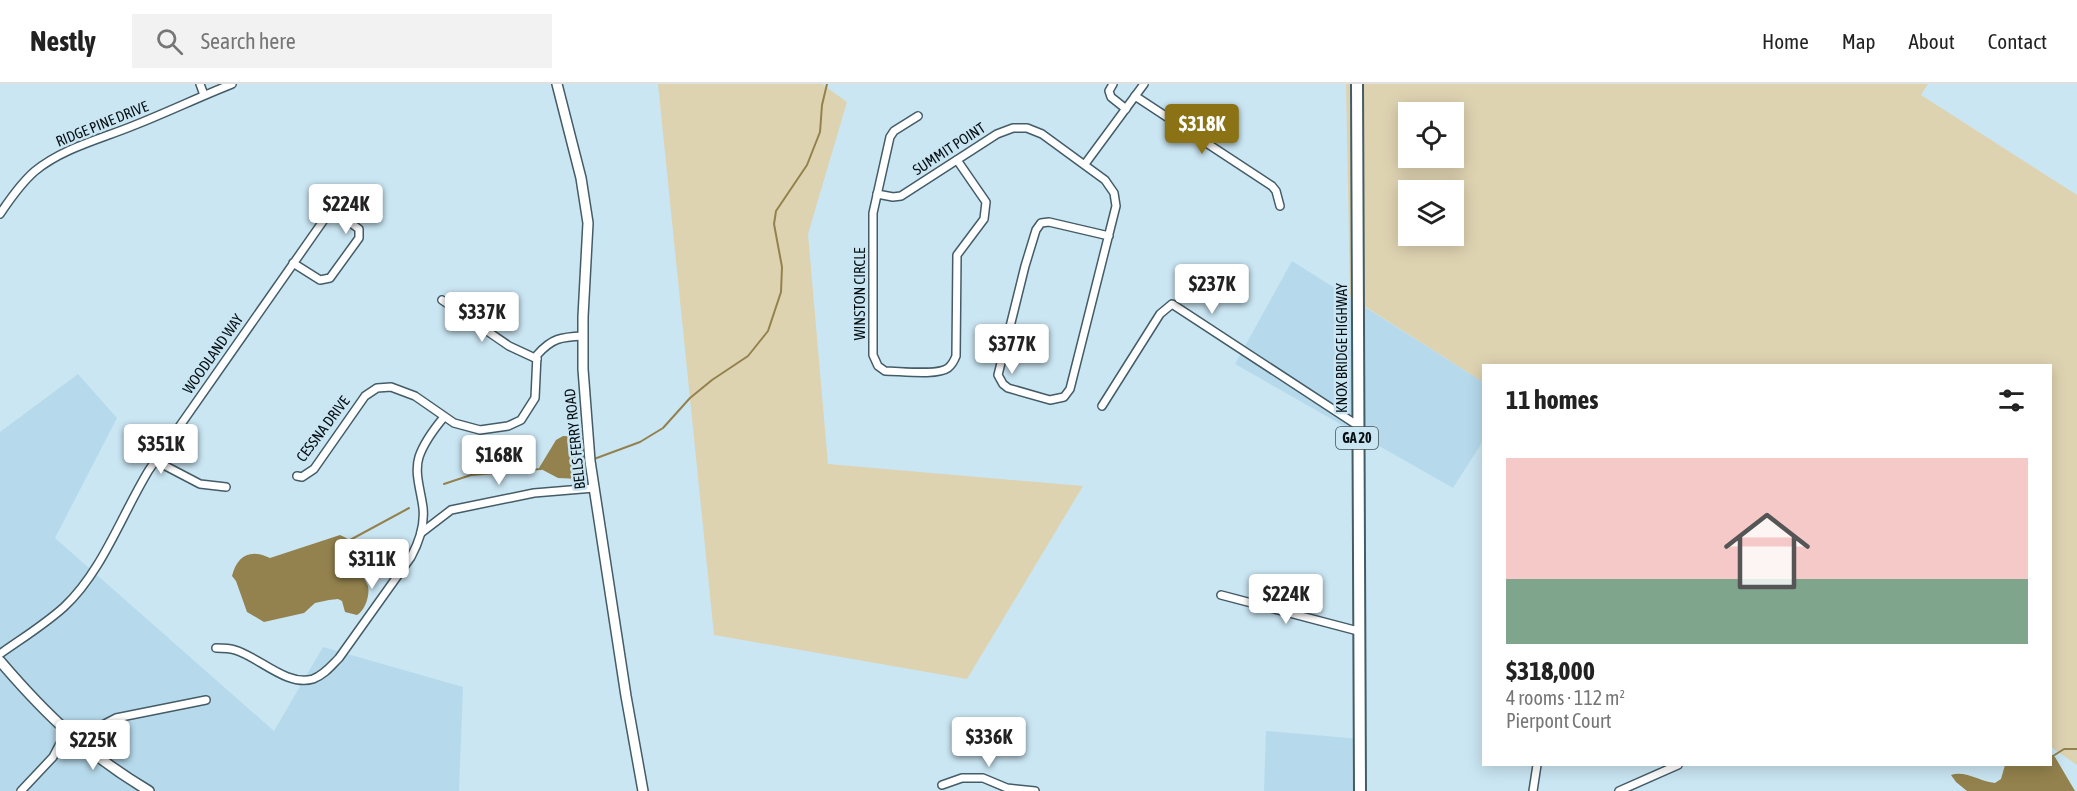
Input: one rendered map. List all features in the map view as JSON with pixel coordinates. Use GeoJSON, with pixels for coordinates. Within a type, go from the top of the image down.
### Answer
{"type":"FeatureCollection","features":[{"type":"Feature","properties":{"kind":"main road","name":"BELLS FERRY ROAD"},"geometry":{"type":"LineString","coordinates":[[556,84],[581,178],[588,223],[583,336],[586,410],[594,488],[626,696],[644,791]]}},
{"type":"Feature","properties":{"kind":"main road","name":"KNOX BRIDGE HIGHWAY"},"geometry":{"type":"LineString","coordinates":[[1357,84],[1360,791]]}},
{"type":"Feature","properties":{"kind":"main road"},"geometry":{"type":"LineString","coordinates":[[0,661],[35,702],[66,732],[105,763],[149,791]]}},
{"type":"Feature","properties":{"kind":"street"},"geometry":{"type":"LineString","coordinates":[[200,84],[204,95]]}},
{"type":"Feature","properties":{"kind":"street","name":"RIDGE PINE DRIVE"},"geometry":{"type":"LineString","coordinates":[[0,214],[22,184],[35,171],[57,156],[179,108],[232,84]]}},
{"type":"Feature","properties":{"kind":"street"},"geometry":{"type":"LineString","coordinates":[[1113,84],[1109,91],[1111,97],[1126,109]]}},
{"type":"Feature","properties":{"kind":"street"},"geometry":{"type":"LineString","coordinates":[[1085,164],[1144,84]]}},
{"type":"Feature","properties":{"kind":"street"},"geometry":{"type":"LineString","coordinates":[[1135,96],[1272,186],[1276,191],[1280,206]]}},
{"type":"Feature","properties":{"kind":"street","name":"WINSTON CIRCLE"},"geometry":{"type":"LineString","coordinates":[[918,116],[894,131],[890,137],[873,213],[873,356],[878,366],[885,371],[938,372],[947,369],[956,356],[957,255],[984,219],[986,209],[986,202],[957,160]]}},
{"type":"Feature","properties":{"kind":"street","name":"SUMMIT POINT"},"geometry":{"type":"LineString","coordinates":[[878,194],[901,196],[997,134],[1013,128],[1027,128],[1042,134],[1105,180],[1114,193],[1116,206],[1109,236]]}},
{"type":"Feature","properties":{"kind":"street","name":"WOODLAND WAY"},"geometry":{"type":"LineString","coordinates":[[0,654],[64,607],[87,578],[156,461],[293,263],[328,214],[338,214],[359,229],[359,238],[330,278],[320,280],[293,263]]}},
{"type":"Feature","properties":{"kind":"street"},"geometry":{"type":"LineString","coordinates":[[1049,222],[1109,236],[1070,389],[1064,397],[1050,400],[1008,388],[998,375],[998,369],[1036,230],[1041,223],[1049,222]]}},
{"type":"Feature","properties":{"kind":"street"},"geometry":{"type":"LineString","coordinates":[[442,300],[509,346],[537,359],[537,355],[552,340],[583,336]]}},
{"type":"Feature","properties":{"kind":"street"},"geometry":{"type":"LineString","coordinates":[[1102,406],[1160,314],[1172,304],[1357,425]]}},
{"type":"Feature","properties":{"kind":"street","name":"CESSNA DRIVE"},"geometry":{"type":"LineString","coordinates":[[297,476],[302,477],[314,469],[365,396],[377,388],[400,389],[415,396],[454,423],[480,430],[508,426],[521,420],[535,398],[537,359]]}},
{"type":"Feature","properties":{"kind":"street"},"geometry":{"type":"LineString","coordinates":[[216,648],[234,649],[291,679],[313,679],[325,673],[339,658],[419,543],[423,510],[418,479],[418,459],[425,442],[444,417]]}},
{"type":"Feature","properties":{"kind":"street"},"geometry":{"type":"LineString","coordinates":[[156,461],[200,483],[226,487]]}},
{"type":"Feature","properties":{"kind":"street"},"geometry":{"type":"LineString","coordinates":[[420,534],[451,510],[534,493],[594,488]]}},
{"type":"Feature","properties":{"kind":"street"},"geometry":{"type":"LineString","coordinates":[[1221,595],[1359,631]]}},
{"type":"Feature","properties":{"kind":"street"},"geometry":{"type":"LineString","coordinates":[[81,745],[93,730],[116,718],[206,700]]}},
{"type":"Feature","properties":{"kind":"street"},"geometry":{"type":"LineString","coordinates":[[21,791],[53,757],[66,732]]}},
{"type":"Feature","properties":{"kind":"street"},"geometry":{"type":"LineString","coordinates":[[1533,791],[1537,766]]}},
{"type":"Feature","properties":{"kind":"street"},"geometry":{"type":"LineString","coordinates":[[1619,791],[1676,766]]}},
{"type":"Feature","properties":{"kind":"street"},"geometry":{"type":"LineString","coordinates":[[942,785],[962,778],[983,778],[1007,788],[1035,791]]}},
{"type":"Feature","properties":{"kind":"shaded area"},"geometry":{"type":"Polygon","coordinates":[[[658,84],[822,84],[847,102],[808,234],[828,464],[1083,486],[967,679],[714,635],[658,84]]]}},
{"type":"Feature","properties":{"kind":"shaded area"},"geometry":{"type":"Polygon","coordinates":[[[1346,84],[1928,84],[1921,95],[2077,195],[2077,765],[2052,748],[2052,364],[1482,364],[1482,381],[1350,297],[1346,84]]]}},
{"type":"Feature","properties":{"kind":"shaded area"},"geometry":{"type":"Polygon","coordinates":[[[1292,261],[1482,381],[1482,443],[1453,488],[1235,364],[1292,261]]]}},
{"type":"Feature","properties":{"kind":"shaded area"},"geometry":{"type":"Polygon","coordinates":[[[78,374],[117,418],[55,538],[274,731],[323,647],[463,687],[459,791],[0,791],[0,432],[78,374]]]}},
{"type":"Feature","properties":{"kind":"shaded area"},"geometry":{"type":"Polygon","coordinates":[[[563,436],[581,441],[594,453],[591,468],[579,479],[558,478],[539,468],[556,440],[563,436]]]}},
{"type":"Feature","properties":{"kind":"shaded area"},"geometry":{"type":"Polygon","coordinates":[[[340,535],[355,545],[359,569],[368,586],[368,598],[360,613],[357,615],[345,612],[342,601],[338,599],[315,603],[304,613],[264,622],[247,612],[232,576],[241,559],[251,554],[270,558],[340,535]]]}},
{"type":"Feature","properties":{"kind":"shaded area"},"geometry":{"type":"Polygon","coordinates":[[[1266,731],[1361,739],[1361,791],[1264,791],[1266,731]]]}},
{"type":"Feature","properties":{"kind":"shaded area"},"geometry":{"type":"Polygon","coordinates":[[[2052,755],[2075,791],[1967,791],[1951,775],[1962,774],[1995,783],[2001,779],[2005,766],[2052,766],[2052,755]]]}},
{"type":"Feature","properties":{"kind":"waterway"},"geometry":{"type":"LineString","coordinates":[[594,459],[640,442],[663,428],[690,398],[748,356],[768,331],[781,292],[782,267],[774,224],[776,211],[807,165],[820,132],[822,105],[827,84]]}},
{"type":"Feature","properties":{"kind":"waterway"},"geometry":{"type":"LineString","coordinates":[[444,484],[471,475],[541,469]]}},
{"type":"Feature","properties":{"kind":"waterway"},"geometry":{"type":"LineString","coordinates":[[350,540],[409,508]]}},
{"type":"Feature","properties":{"kind":"waterway"},"geometry":{"type":"LineString","coordinates":[[2053,756],[2064,749],[2077,749]]}}]}
